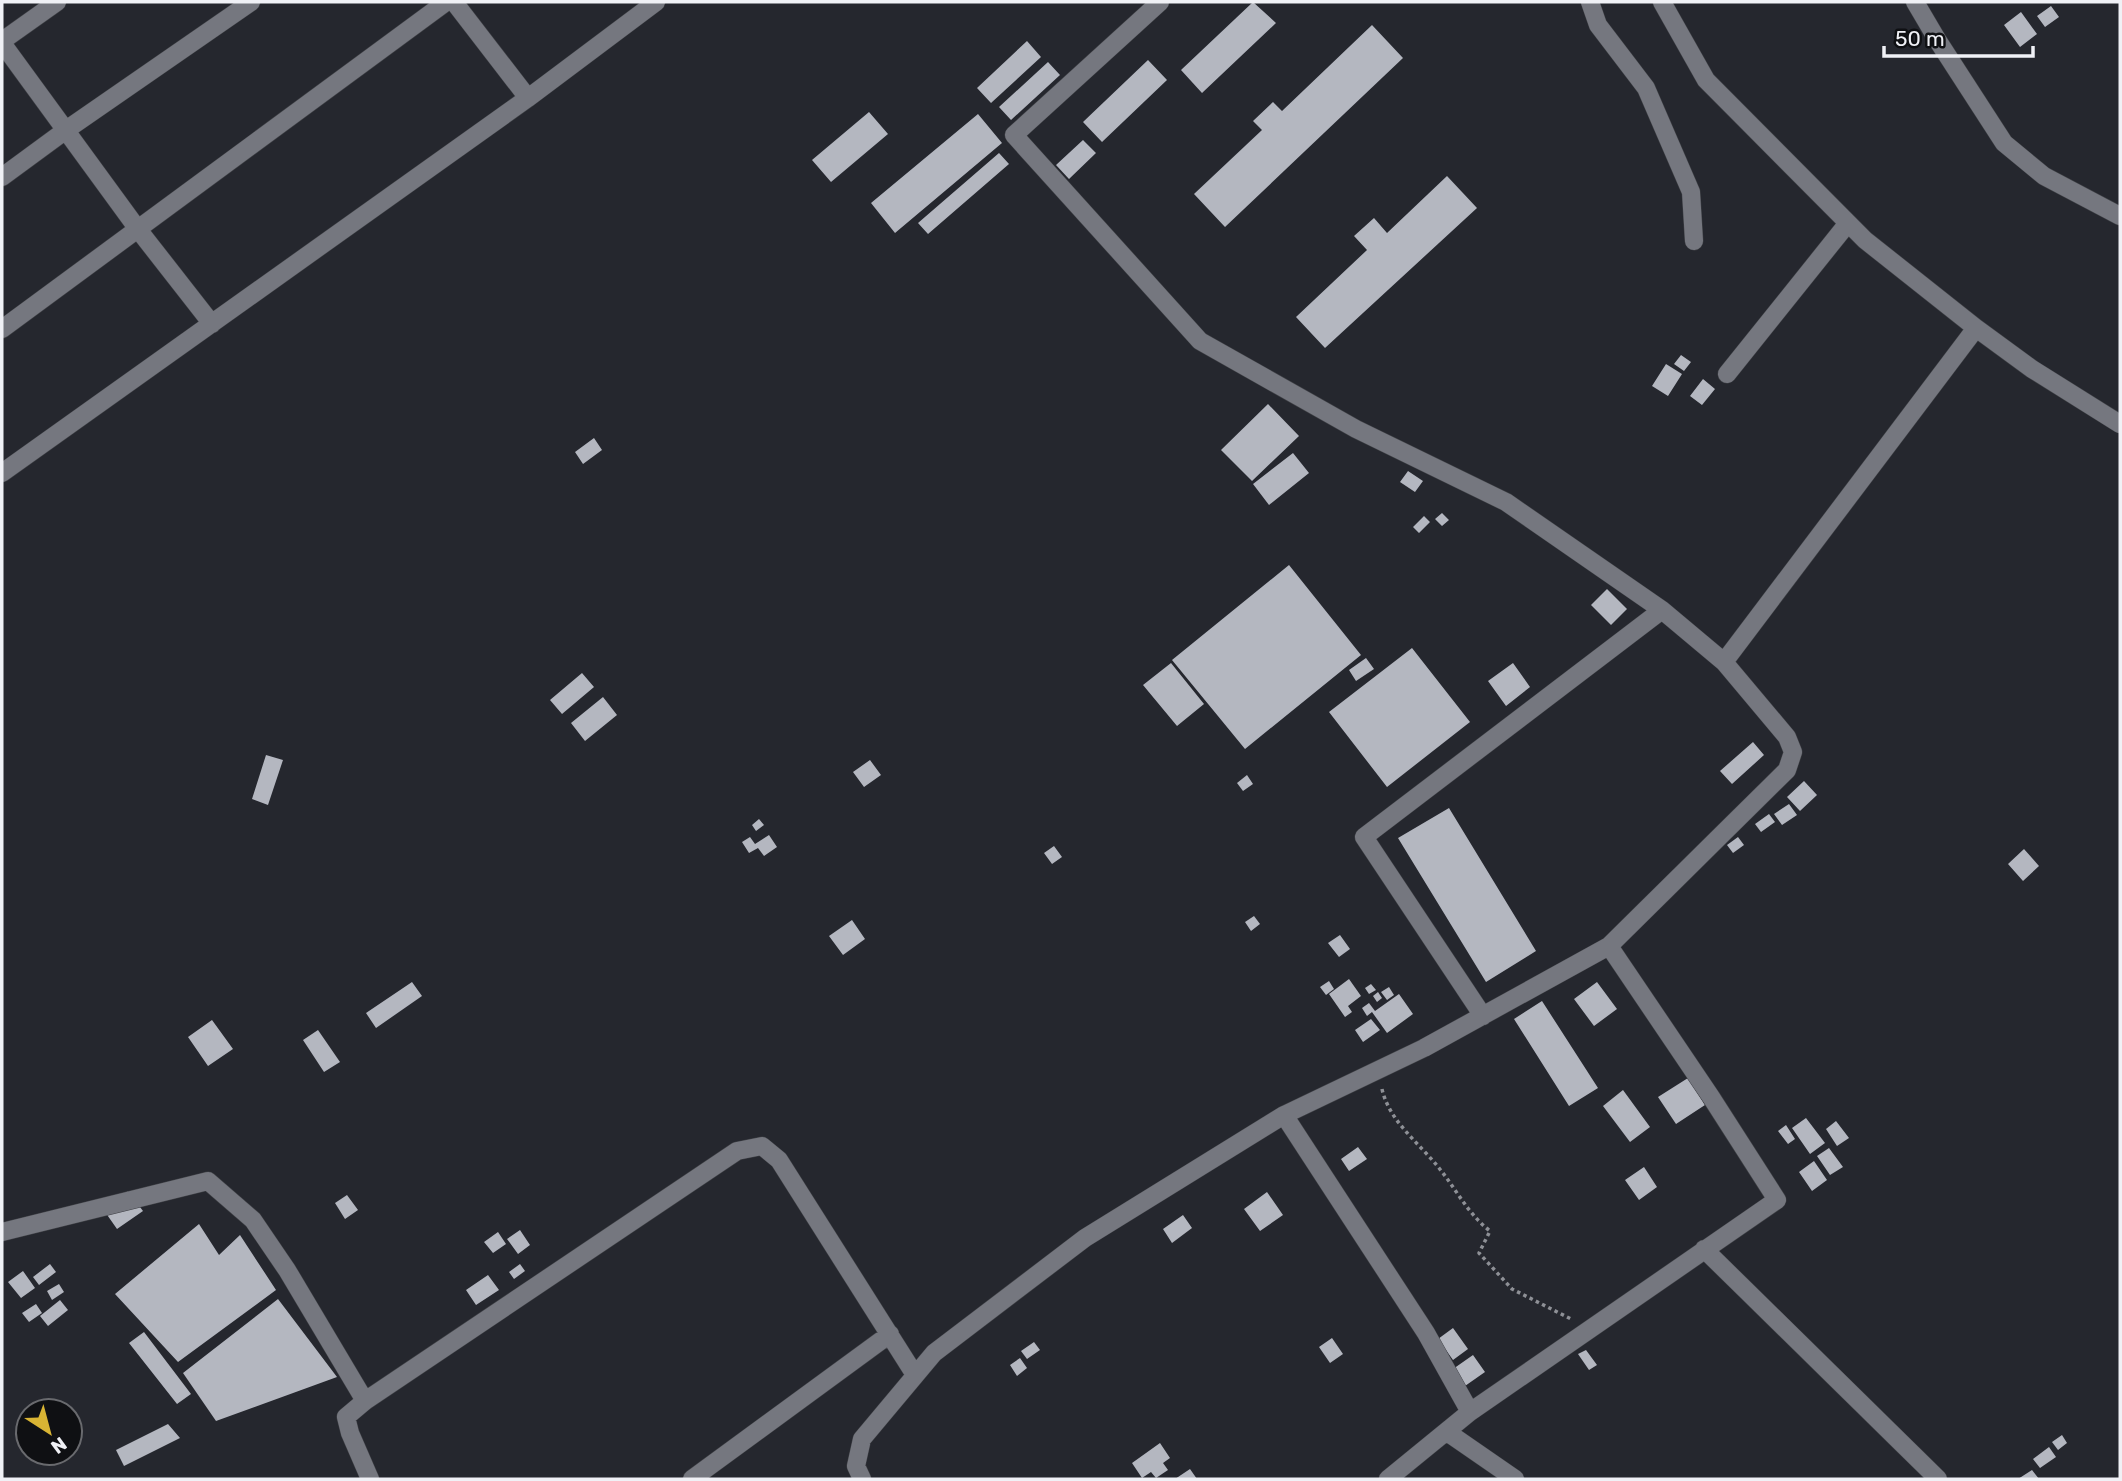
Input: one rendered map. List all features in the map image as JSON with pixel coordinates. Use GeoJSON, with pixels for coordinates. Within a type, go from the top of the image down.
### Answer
{"type":"FeatureCollection","features":[{"type":"Feature","properties":{"kind":"street"},"geometry":{"type":"LineString","coordinates":[[57,2],[2,42],[137,228],[212,324]]}},
{"type":"Feature","properties":{"kind":"street"},"geometry":{"type":"LineString","coordinates":[[2,177],[251,2]]}},
{"type":"Feature","properties":{"kind":"street"},"geometry":{"type":"LineString","coordinates":[[2,329],[446,2]]}},
{"type":"Feature","properties":{"kind":"street"},"geometry":{"type":"LineString","coordinates":[[454,2],[528,98]]}},
{"type":"Feature","properties":{"kind":"street"},"geometry":{"type":"LineString","coordinates":[[2,473],[528,98],[656,2]]}},
{"type":"Feature","properties":{"kind":"street"},"geometry":{"type":"LineString","coordinates":[[862,1479],[856,1466],[862,1439],[934,1353],[1085,1238],[1284,1115],[1424,1048],[1609,947],[1787,769],[1793,752],[1787,737],[1724,662],[1662,610],[1506,502],[1356,429],[1200,341],[1014,135],[1160,2]]}},
{"type":"Feature","properties":{"kind":"street"},"geometry":{"type":"LineString","coordinates":[[1590,2],[1598,24],[1646,88],[1691,192],[1694,241]]}},
{"type":"Feature","properties":{"kind":"street"},"geometry":{"type":"LineString","coordinates":[[1662,2],[1706,80],[1865,240],[2032,369],[2120,424]]}},
{"type":"Feature","properties":{"kind":"street"},"geometry":{"type":"LineString","coordinates":[[1915,2],[2004,143],[2044,176],[2120,216]]}},
{"type":"Feature","properties":{"kind":"street"},"geometry":{"type":"LineString","coordinates":[[1727,374],[1848,223]]}},
{"type":"Feature","properties":{"kind":"street"},"geometry":{"type":"LineString","coordinates":[[1724,662],[1976,328]]}},
{"type":"Feature","properties":{"kind":"street"},"geometry":{"type":"LineString","coordinates":[[1483,1016],[1364,837],[1662,610]]}},
{"type":"Feature","properties":{"kind":"street"},"geometry":{"type":"LineString","coordinates":[[1388,1479],[1470,1412],[1777,1199],[1609,947]]}},
{"type":"Feature","properties":{"kind":"street"},"geometry":{"type":"LineString","coordinates":[[1284,1115],[1426,1333],[1470,1412]]}},
{"type":"Feature","properties":{"kind":"street"},"geometry":{"type":"LineString","coordinates":[[370,1479],[346,1417],[365,1401],[737,1151],[762,1146],[779,1160],[915,1375]]}},
{"type":"Feature","properties":{"kind":"street"},"geometry":{"type":"LineString","coordinates":[[2,1232],[208,1181],[253,1220],[288,1269],[365,1401]]}},
{"type":"Feature","properties":{"kind":"street"},"geometry":{"type":"LineString","coordinates":[[1704,1249],[1938,1479]]}},
{"type":"Feature","properties":{"kind":"street"},"geometry":{"type":"LineString","coordinates":[[692,1479],[890,1334]]}},
{"type":"Feature","properties":{"kind":"street"},"geometry":{"type":"LineString","coordinates":[[1447,1432],[1515,1479]]}},
{"type":"Feature","properties":{"kind":"path"},"geometry":{"type":"LineString","coordinates":[[1378,1070],[1384,1097],[1400,1125],[1438,1167],[1478,1222],[1490,1231],[1479,1253],[1512,1289],[1589,1329]]}},
{"type":"Feature","properties":{"kind":"building"},"geometry":{"type":"Polygon","coordinates":[[[1253,2],[1276,23],[1202,93],[1181,70],[1253,2]]]}},
{"type":"Feature","properties":{"kind":"building"},"geometry":{"type":"Polygon","coordinates":[[[2051,6],[2059,17],[2045,27],[2037,16],[2051,6]]]}},
{"type":"Feature","properties":{"kind":"building"},"geometry":{"type":"Polygon","coordinates":[[[2021,12],[2037,34],[2020,47],[2004,25],[2021,12]]]}},
{"type":"Feature","properties":{"kind":"building"},"geometry":{"type":"Polygon","coordinates":[[[1372,25],[1403,58],[1225,227],[1194,194],[1262,130],[1253,121],[1273,102],[1282,111],[1372,25]]]}},
{"type":"Feature","properties":{"kind":"building"},"geometry":{"type":"Polygon","coordinates":[[[1027,41],[1041,57],[991,103],[977,88],[1027,41]]]}},
{"type":"Feature","properties":{"kind":"building"},"geometry":{"type":"Polygon","coordinates":[[[1148,60],[1167,80],[1102,142],[1083,122],[1148,60]]]}},
{"type":"Feature","properties":{"kind":"building"},"geometry":{"type":"Polygon","coordinates":[[[1048,62],[1060,75],[1011,120],[999,107],[1048,62]]]}},
{"type":"Feature","properties":{"kind":"building"},"geometry":{"type":"Polygon","coordinates":[[[869,112],[888,134],[831,182],[812,160],[869,112]]]}},
{"type":"Feature","properties":{"kind":"building"},"geometry":{"type":"Polygon","coordinates":[[[978,114],[1002,143],[895,233],[871,203],[978,114]]]}},
{"type":"Feature","properties":{"kind":"building"},"geometry":{"type":"Polygon","coordinates":[[[1083,140],[1096,153],[1069,179],[1056,165],[1083,140]]]}},
{"type":"Feature","properties":{"kind":"building"},"geometry":{"type":"Polygon","coordinates":[[[999,153],[1009,164],[928,234],[918,223],[999,153]]]}},
{"type":"Feature","properties":{"kind":"building"},"geometry":{"type":"Polygon","coordinates":[[[1447,176],[1477,208],[1325,348],[1296,317],[1367,250],[1354,236],[1374,218],[1387,233],[1447,176]]]}},
{"type":"Feature","properties":{"kind":"building"},"geometry":{"type":"Polygon","coordinates":[[[1681,355],[1691,362],[1684,371],[1674,364],[1681,355]]]}},
{"type":"Feature","properties":{"kind":"building"},"geometry":{"type":"Polygon","coordinates":[[[1666,364],[1682,374],[1668,396],[1652,386],[1666,364]]]}},
{"type":"Feature","properties":{"kind":"building"},"geometry":{"type":"Polygon","coordinates":[[[1703,379],[1715,389],[1702,405],[1690,396],[1703,379]]]}},
{"type":"Feature","properties":{"kind":"building"},"geometry":{"type":"Polygon","coordinates":[[[1268,404],[1299,436],[1252,481],[1221,450],[1268,404]]]}},
{"type":"Feature","properties":{"kind":"building"},"geometry":{"type":"Polygon","coordinates":[[[594,438],[602,450],[583,464],[575,452],[594,438]]]}},
{"type":"Feature","properties":{"kind":"building"},"geometry":{"type":"Polygon","coordinates":[[[1293,453],[1309,473],[1269,505],[1253,484],[1293,453]]]}},
{"type":"Feature","properties":{"kind":"building"},"geometry":{"type":"Polygon","coordinates":[[[1408,471],[1423,481],[1415,492],[1400,482],[1408,471]]]}},
{"type":"Feature","properties":{"kind":"building"},"geometry":{"type":"Polygon","coordinates":[[[1442,513],[1449,520],[1442,526],[1435,519],[1442,513]]]}},
{"type":"Feature","properties":{"kind":"building"},"geometry":{"type":"Polygon","coordinates":[[[1424,516],[1430,522],[1419,533],[1413,527],[1424,516]]]}},
{"type":"Feature","properties":{"kind":"building"},"geometry":{"type":"Polygon","coordinates":[[[1289,565],[1361,655],[1245,749],[1172,660],[1289,565]]]}},
{"type":"Feature","properties":{"kind":"building"},"geometry":{"type":"Polygon","coordinates":[[[1607,589],[1627,609],[1611,625],[1591,605],[1607,589]]]}},
{"type":"Feature","properties":{"kind":"building"},"geometry":{"type":"Polygon","coordinates":[[[1412,648],[1470,722],[1387,787],[1329,712],[1412,648]]]}},
{"type":"Feature","properties":{"kind":"building"},"geometry":{"type":"Polygon","coordinates":[[[1366,658],[1374,669],[1356,681],[1349,670],[1366,658]]]}},
{"type":"Feature","properties":{"kind":"building"},"geometry":{"type":"Polygon","coordinates":[[[1171,663],[1204,704],[1177,726],[1143,685],[1171,663]]]}},
{"type":"Feature","properties":{"kind":"building"},"geometry":{"type":"Polygon","coordinates":[[[1513,663],[1530,687],[1506,706],[1488,681],[1513,663]]]}},
{"type":"Feature","properties":{"kind":"building"},"geometry":{"type":"Polygon","coordinates":[[[582,673],[594,687],[562,714],[550,700],[582,673]]]}},
{"type":"Feature","properties":{"kind":"building"},"geometry":{"type":"Polygon","coordinates":[[[603,697],[617,715],[585,741],[571,723],[603,697]]]}},
{"type":"Feature","properties":{"kind":"building"},"geometry":{"type":"Polygon","coordinates":[[[1753,742],[1764,755],[1732,784],[1720,771],[1753,742]]]}},
{"type":"Feature","properties":{"kind":"building"},"geometry":{"type":"Polygon","coordinates":[[[266,755],[283,760],[268,805],[252,799],[266,755]]]}},
{"type":"Feature","properties":{"kind":"building"},"geometry":{"type":"Polygon","coordinates":[[[870,760],[881,775],[864,787],[853,772],[870,760]]]}},
{"type":"Feature","properties":{"kind":"building"},"geometry":{"type":"Polygon","coordinates":[[[1247,775],[1253,784],[1243,791],[1237,783],[1247,775]]]}},
{"type":"Feature","properties":{"kind":"building"},"geometry":{"type":"Polygon","coordinates":[[[1804,781],[1817,795],[1800,811],[1787,797],[1804,781]]]}},
{"type":"Feature","properties":{"kind":"building"},"geometry":{"type":"Polygon","coordinates":[[[1789,804],[1797,815],[1782,825],[1774,814],[1789,804]]]}},
{"type":"Feature","properties":{"kind":"building"},"geometry":{"type":"Polygon","coordinates":[[[1449,808],[1536,951],[1486,982],[1398,838],[1449,808]]]}},
{"type":"Feature","properties":{"kind":"building"},"geometry":{"type":"Polygon","coordinates":[[[1769,814],[1775,822],[1761,832],[1755,824],[1769,814]]]}},
{"type":"Feature","properties":{"kind":"building"},"geometry":{"type":"Polygon","coordinates":[[[759,819],[764,825],[756,831],[752,825],[759,819]]]}},
{"type":"Feature","properties":{"kind":"building"},"geometry":{"type":"Polygon","coordinates":[[[769,835],[777,847],[764,856],[758,848],[749,853],[742,842],[750,837],[755,844],[769,835]]]}},
{"type":"Feature","properties":{"kind":"building"},"geometry":{"type":"Polygon","coordinates":[[[1738,837],[1744,845],[1733,853],[1727,845],[1738,837]]]}},
{"type":"Feature","properties":{"kind":"building"},"geometry":{"type":"Polygon","coordinates":[[[1054,846],[1062,857],[1052,864],[1044,853],[1054,846]]]}},
{"type":"Feature","properties":{"kind":"building"},"geometry":{"type":"Polygon","coordinates":[[[2024,849],[2039,866],[2023,881],[2008,864],[2024,849]]]}},
{"type":"Feature","properties":{"kind":"building"},"geometry":{"type":"Polygon","coordinates":[[[1254,916],[1260,924],[1251,931],[1245,922],[1254,916]]]}},
{"type":"Feature","properties":{"kind":"building"},"geometry":{"type":"Polygon","coordinates":[[[852,920],[865,939],[843,955],[829,936],[852,920]]]}},
{"type":"Feature","properties":{"kind":"building"},"geometry":{"type":"Polygon","coordinates":[[[1340,935],[1350,949],[1339,957],[1328,943],[1340,935]]]}},
{"type":"Feature","properties":{"kind":"building"},"geometry":{"type":"Polygon","coordinates":[[[1349,979],[1361,996],[1348,1006],[1352,1012],[1345,1017],[1329,994],[1349,979]]]}},
{"type":"Feature","properties":{"kind":"building"},"geometry":{"type":"Polygon","coordinates":[[[1329,981],[1334,989],[1326,995],[1320,987],[1329,981]]]}},
{"type":"Feature","properties":{"kind":"building"},"geometry":{"type":"Polygon","coordinates":[[[412,982],[422,996],[376,1028],[366,1013],[412,982]]]}},
{"type":"Feature","properties":{"kind":"building"},"geometry":{"type":"Polygon","coordinates":[[[1597,982],[1617,1009],[1594,1026],[1574,999],[1597,982]]]}},
{"type":"Feature","properties":{"kind":"building"},"geometry":{"type":"Polygon","coordinates":[[[1371,984],[1376,990],[1369,994],[1365,988],[1371,984]]]}},
{"type":"Feature","properties":{"kind":"building"},"geometry":{"type":"Polygon","coordinates":[[[1389,987],[1394,995],[1387,1000],[1381,992],[1389,987]]]}},
{"type":"Feature","properties":{"kind":"building"},"geometry":{"type":"Polygon","coordinates":[[[1378,992],[1382,998],[1377,1002],[1373,996],[1378,992]]]}},
{"type":"Feature","properties":{"kind":"building"},"geometry":{"type":"Polygon","coordinates":[[[1399,994],[1413,1014],[1387,1033],[1372,1012],[1367,1016],[1362,1008],[1369,1003],[1375,1011],[1399,994]]]}},
{"type":"Feature","properties":{"kind":"building"},"geometry":{"type":"Polygon","coordinates":[[[1542,1001],[1598,1088],[1569,1106],[1514,1019],[1542,1001]]]}},
{"type":"Feature","properties":{"kind":"building"},"geometry":{"type":"Polygon","coordinates":[[[1371,1019],[1380,1030],[1363,1042],[1355,1030],[1371,1019]]]}},
{"type":"Feature","properties":{"kind":"building"},"geometry":{"type":"Polygon","coordinates":[[[212,1020],[233,1049],[208,1066],[188,1037],[212,1020]]]}},
{"type":"Feature","properties":{"kind":"building"},"geometry":{"type":"Polygon","coordinates":[[[318,1030],[340,1062],[324,1072],[303,1040],[318,1030]]]}},
{"type":"Feature","properties":{"kind":"building"},"geometry":{"type":"Polygon","coordinates":[[[1688,1078],[1705,1105],[1676,1124],[1658,1097],[1688,1078]]]}},
{"type":"Feature","properties":{"kind":"building"},"geometry":{"type":"Polygon","coordinates":[[[1623,1090],[1650,1127],[1630,1142],[1603,1106],[1623,1090]]]}},
{"type":"Feature","properties":{"kind":"building"},"geometry":{"type":"Polygon","coordinates":[[[1806,1118],[1825,1143],[1810,1154],[1792,1128],[1806,1118]]]}},
{"type":"Feature","properties":{"kind":"building"},"geometry":{"type":"Polygon","coordinates":[[[1836,1121],[1849,1138],[1837,1146],[1826,1129],[1836,1121]]]}},
{"type":"Feature","properties":{"kind":"building"},"geometry":{"type":"Polygon","coordinates":[[[1786,1125],[1795,1139],[1788,1144],[1778,1131],[1786,1125]]]}},
{"type":"Feature","properties":{"kind":"building"},"geometry":{"type":"Polygon","coordinates":[[[1358,1147],[1367,1159],[1349,1171],[1341,1159],[1358,1147]]]}},
{"type":"Feature","properties":{"kind":"building"},"geometry":{"type":"Polygon","coordinates":[[[1829,1148],[1843,1167],[1830,1175],[1817,1156],[1829,1148]]]}},
{"type":"Feature","properties":{"kind":"building"},"geometry":{"type":"Polygon","coordinates":[[[1814,1161],[1827,1180],[1812,1191],[1799,1172],[1814,1161]]]}},
{"type":"Feature","properties":{"kind":"building"},"geometry":{"type":"Polygon","coordinates":[[[1644,1167],[1657,1187],[1639,1200],[1625,1180],[1644,1167]]]}},
{"type":"Feature","properties":{"kind":"building"},"geometry":{"type":"Polygon","coordinates":[[[128,1191],[143,1211],[117,1229],[103,1209],[128,1191]]]}},
{"type":"Feature","properties":{"kind":"building"},"geometry":{"type":"Polygon","coordinates":[[[1267,1192],[1283,1215],[1260,1231],[1244,1209],[1267,1192]]]}},
{"type":"Feature","properties":{"kind":"building"},"geometry":{"type":"Polygon","coordinates":[[[347,1195],[358,1210],[345,1219],[335,1203],[347,1195]]]}},
{"type":"Feature","properties":{"kind":"building"},"geometry":{"type":"Polygon","coordinates":[[[1183,1215],[1192,1228],[1172,1243],[1163,1229],[1183,1215]]]}},
{"type":"Feature","properties":{"kind":"building"},"geometry":{"type":"Polygon","coordinates":[[[199,1224],[219,1255],[240,1235],[276,1290],[178,1362],[115,1294],[199,1224]]]}},
{"type":"Feature","properties":{"kind":"building"},"geometry":{"type":"Polygon","coordinates":[[[520,1230],[530,1245],[518,1254],[507,1239],[520,1230]]]}},
{"type":"Feature","properties":{"kind":"building"},"geometry":{"type":"Polygon","coordinates":[[[498,1232],[506,1244],[493,1253],[484,1242],[498,1232]]]}},
{"type":"Feature","properties":{"kind":"building"},"geometry":{"type":"Polygon","coordinates":[[[50,1264],[56,1272],[39,1285],[33,1277],[50,1264]]]}},
{"type":"Feature","properties":{"kind":"building"},"geometry":{"type":"Polygon","coordinates":[[[520,1264],[525,1271],[514,1279],[509,1272],[520,1264]]]}},
{"type":"Feature","properties":{"kind":"building"},"geometry":{"type":"Polygon","coordinates":[[[23,1271],[35,1288],[21,1298],[8,1282],[23,1271]]]}},
{"type":"Feature","properties":{"kind":"building"},"geometry":{"type":"Polygon","coordinates":[[[488,1275],[499,1290],[476,1305],[466,1290],[488,1275]]]}},
{"type":"Feature","properties":{"kind":"building"},"geometry":{"type":"Polygon","coordinates":[[[59,1284],[64,1292],[52,1300],[47,1291],[59,1284]]]}},
{"type":"Feature","properties":{"kind":"building"},"geometry":{"type":"Polygon","coordinates":[[[278,1299],[337,1377],[216,1421],[183,1373],[278,1299]]]}},
{"type":"Feature","properties":{"kind":"building"},"geometry":{"type":"Polygon","coordinates":[[[60,1300],[68,1310],[48,1326],[40,1316],[60,1300]]]}},
{"type":"Feature","properties":{"kind":"building"},"geometry":{"type":"Polygon","coordinates":[[[36,1304],[42,1313],[29,1322],[22,1313],[36,1304]]]}},
{"type":"Feature","properties":{"kind":"building"},"geometry":{"type":"Polygon","coordinates":[[[1453,1328],[1468,1349],[1453,1360],[1438,1339],[1453,1328]]]}},
{"type":"Feature","properties":{"kind":"building"},"geometry":{"type":"Polygon","coordinates":[[[144,1332],[191,1394],[177,1404],[129,1343],[144,1332]]]}},
{"type":"Feature","properties":{"kind":"building"},"geometry":{"type":"Polygon","coordinates":[[[1332,1338],[1343,1354],[1330,1363],[1319,1347],[1332,1338]]]}},
{"type":"Feature","properties":{"kind":"building"},"geometry":{"type":"Polygon","coordinates":[[[1034,1342],[1040,1350],[1027,1359],[1021,1351],[1034,1342]]]}},
{"type":"Feature","properties":{"kind":"building"},"geometry":{"type":"Polygon","coordinates":[[[1586,1350],[1597,1365],[1589,1370],[1578,1354],[1586,1350]]]}},
{"type":"Feature","properties":{"kind":"building"},"geometry":{"type":"Polygon","coordinates":[[[1473,1355],[1485,1372],[1465,1386],[1453,1369],[1473,1355]]]}},
{"type":"Feature","properties":{"kind":"building"},"geometry":{"type":"Polygon","coordinates":[[[1020,1358],[1027,1368],[1017,1376],[1010,1365],[1020,1358]]]}},
{"type":"Feature","properties":{"kind":"building"},"geometry":{"type":"Polygon","coordinates":[[[168,1424],[180,1438],[124,1466],[116,1450],[168,1424]]]}},
{"type":"Feature","properties":{"kind":"building"},"geometry":{"type":"Polygon","coordinates":[[[2062,1435],[2067,1443],[2058,1450],[2052,1442],[2062,1435]]]}},
{"type":"Feature","properties":{"kind":"building"},"geometry":{"type":"Polygon","coordinates":[[[1160,1443],[1170,1458],[1163,1463],[1168,1470],[1156,1478],[1151,1472],[1142,1478],[1132,1463],[1160,1443]]]}},
{"type":"Feature","properties":{"kind":"building"},"geometry":{"type":"Polygon","coordinates":[[[2049,1447],[2056,1457],[2040,1468],[2033,1459],[2049,1447]]]}},
{"type":"Feature","properties":{"kind":"building"},"geometry":{"type":"Polygon","coordinates":[[[1190,1469],[1197,1479],[1175,1479],[1190,1469]]]}},
{"type":"Feature","properties":{"kind":"building"},"geometry":{"type":"Polygon","coordinates":[[[2032,1470],[2039,1479],[2018,1479],[2032,1470]]]}}]}
